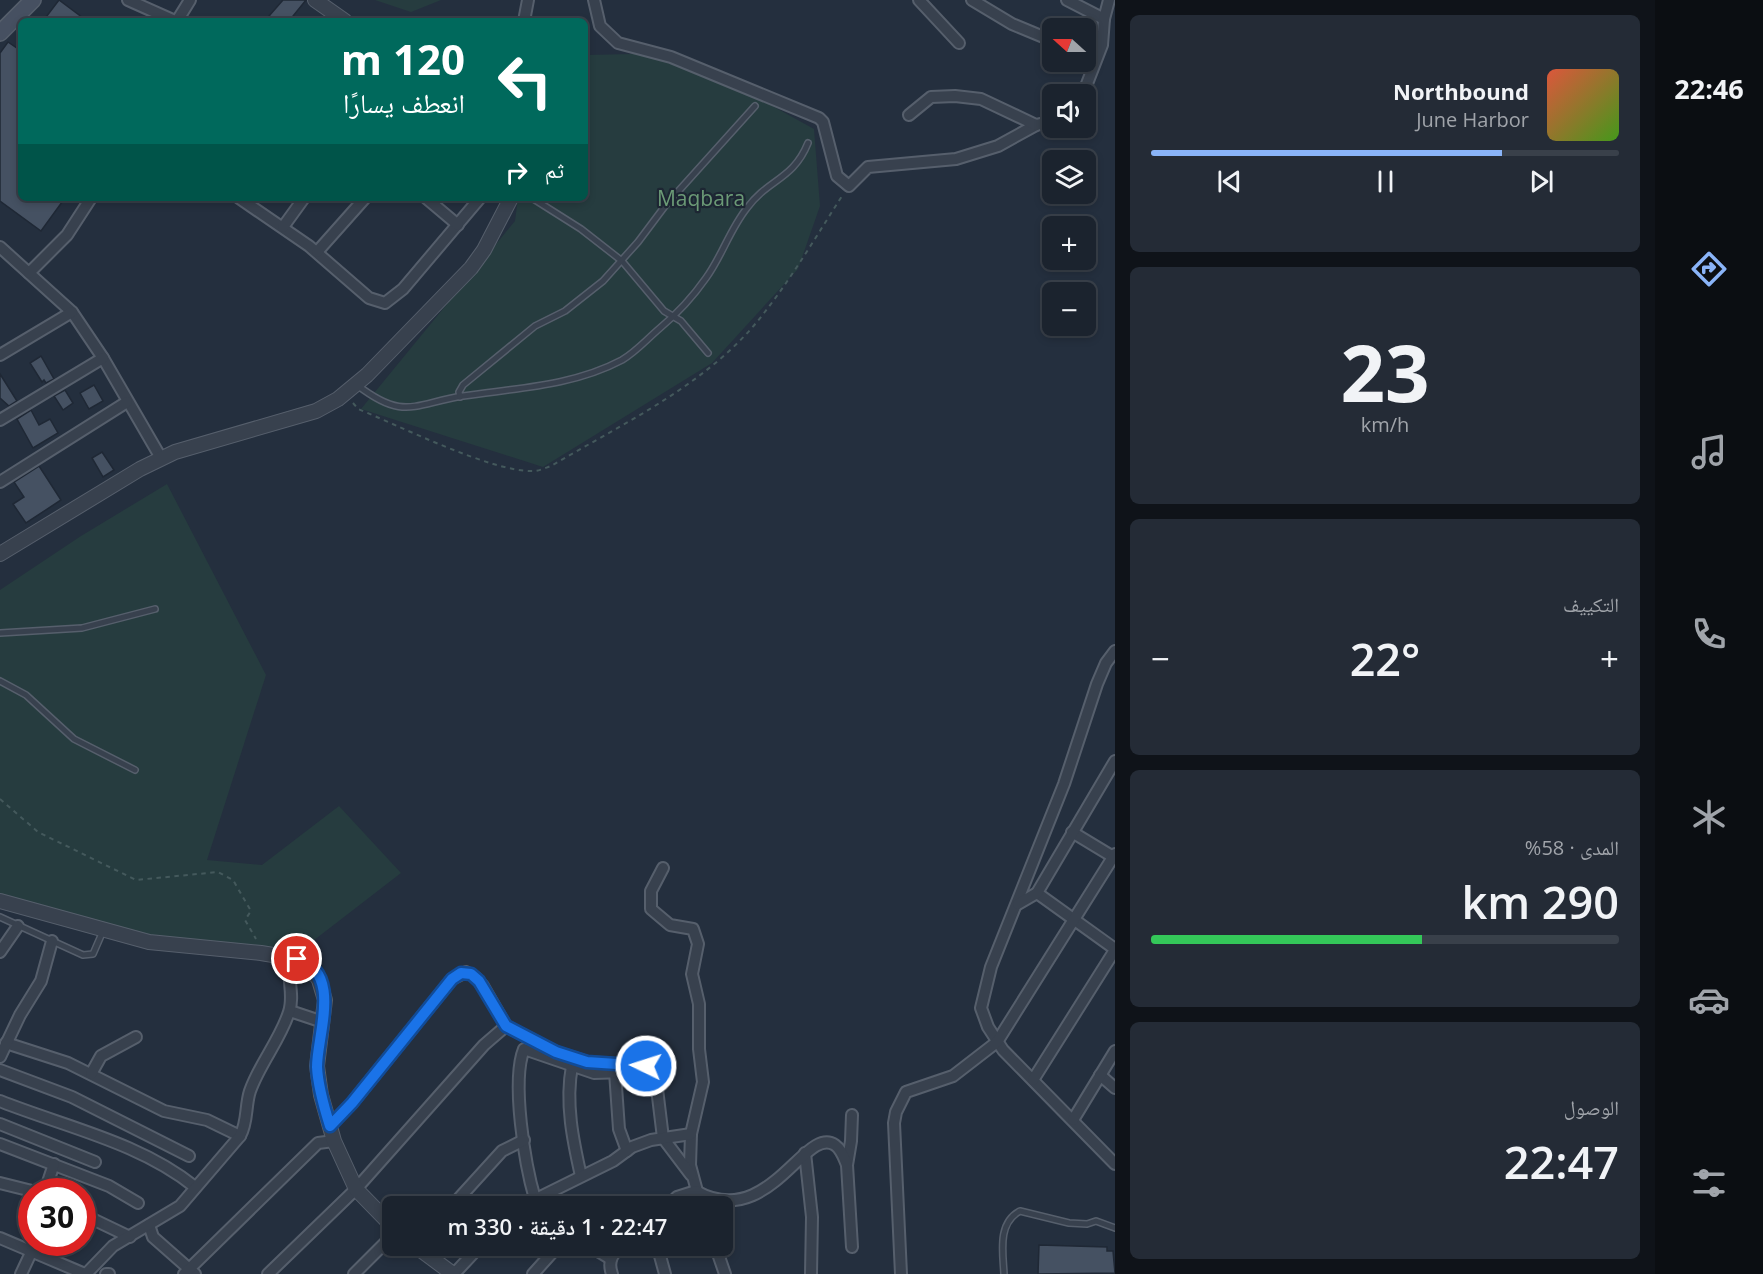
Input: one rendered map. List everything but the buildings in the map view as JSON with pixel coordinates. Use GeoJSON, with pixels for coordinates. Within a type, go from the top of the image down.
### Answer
{"type":"FeatureCollection","features":[{"type":"Feature","properties":{"kind":"main road"},"geometry":{"type":"LineString","coordinates":[[0,33],[33,0]]}},
{"type":"Feature","properties":{"kind":"street"},"geometry":{"type":"LineString","coordinates":[[128,0],[169,18]]}},
{"type":"Feature","properties":{"kind":"street"},"geometry":{"type":"LineString","coordinates":[[178,18],[190,0]]}},
{"type":"Feature","properties":{"kind":"street"},"geometry":{"type":"LineString","coordinates":[[315,0],[341,18]]}},
{"type":"Feature","properties":{"kind":"street"},"geometry":{"type":"LineString","coordinates":[[525,18],[528,0]]}},
{"type":"Feature","properties":{"kind":"street"},"geometry":{"type":"LineString","coordinates":[[594,0],[600,26],[618,43],[671,57],[819,118],[823,122],[837,176],[849,186],[868,167],[956,159],[998,146],[1042,124]]}},
{"type":"Feature","properties":{"kind":"street"},"geometry":{"type":"LineString","coordinates":[[919,0],[959,43]]}},
{"type":"Feature","properties":{"kind":"street"},"geometry":{"type":"LineString","coordinates":[[972,0],[996,16],[1042,36]]}},
{"type":"Feature","properties":{"kind":"street"},"geometry":{"type":"LineString","coordinates":[[1066,0],[1104,20]]}},
{"type":"Feature","properties":{"kind":"street"},"geometry":{"type":"LineString","coordinates":[[1087,84],[1102,45],[1108,0]]}},
{"type":"Feature","properties":{"kind":"street"},"geometry":{"type":"LineString","coordinates":[[909,115],[931,97],[955,96],[981,99],[1036,125]]}},
{"type":"Feature","properties":{"kind":"street"},"geometry":{"type":"LineString","coordinates":[[29,273],[67,235],[89,201]]}},
{"type":"Feature","properties":{"kind":"street"},"geometry":{"type":"LineString","coordinates":[[248,201],[317,252],[369,298],[386,303],[403,289],[478,201]]}},
{"type":"Feature","properties":{"kind":"street"},"geometry":{"type":"LineString","coordinates":[[283,227],[299,201]]}},
{"type":"Feature","properties":{"kind":"street"},"geometry":{"type":"LineString","coordinates":[[317,252],[362,201]]}},
{"type":"Feature","properties":{"kind":"street"},"geometry":{"type":"LineString","coordinates":[[430,201],[458,225]]}},
{"type":"Feature","properties":{"kind":"street"},"geometry":{"type":"LineString","coordinates":[[0,554],[161,458],[190,447],[316,411],[351,390],[471,268],[484,250],[509,201]]}},
{"type":"Feature","properties":{"kind":"street"},"geometry":{"type":"LineString","coordinates":[[0,247],[72,312],[103,358],[161,458]]}},
{"type":"Feature","properties":{"kind":"street"},"geometry":{"type":"LineString","coordinates":[[0,355],[72,312]]}},
{"type":"Feature","properties":{"kind":"street"},"geometry":{"type":"LineString","coordinates":[[0,420],[103,358]]}},
{"type":"Feature","properties":{"kind":"street"},"geometry":{"type":"LineString","coordinates":[[0,482],[127,402]]}},
{"type":"Feature","properties":{"kind":"street"},"geometry":{"type":"LineString","coordinates":[[1115,651],[1101,673],[1064,784],[991,967],[983,995],[983,1018],[997,1042],[1115,1164]]}},
{"type":"Feature","properties":{"kind":"street"},"geometry":{"type":"LineString","coordinates":[[1018,904],[1037,892],[1115,761]]}},
{"type":"Feature","properties":{"kind":"street"},"geometry":{"type":"LineString","coordinates":[[901,1274],[894,1123],[900,1102],[910,1090],[939,1083],[953,1076],[997,1042],[1114,856],[1072,832]]}},
{"type":"Feature","properties":{"kind":"street"},"geometry":{"type":"LineString","coordinates":[[663,868],[651,891],[651,909],[670,926],[691,927],[698,939],[692,974],[699,1004],[699,1049],[703,1082],[691,1134],[691,1175],[698,1196]]}},
{"type":"Feature","properties":{"kind":"street"},"geometry":{"type":"LineString","coordinates":[[1033,1080],[1115,950],[1037,892]]}},
{"type":"Feature","properties":{"kind":"street"},"geometry":{"type":"LineString","coordinates":[[0,901],[149,942],[266,954],[297,959],[308,964],[320,980],[325,1000],[317,1066],[334,1141],[356,1189],[382,1216]]}},
{"type":"Feature","properties":{"kind":"street"},"geometry":{"type":"LineString","coordinates":[[0,952],[18,926]]}},
{"type":"Feature","properties":{"kind":"street"},"geometry":{"type":"LineString","coordinates":[[0,1057],[40,981],[52,941]]}},
{"type":"Feature","properties":{"kind":"street"},"geometry":{"type":"LineString","coordinates":[[53,1256],[86,1274],[104,1253],[180,1206],[240,1136],[244,1128],[250,1091],[290,1011],[291,988],[288,971],[291,961],[297,959]]}},
{"type":"Feature","properties":{"kind":"street"},"geometry":{"type":"LineString","coordinates":[[330,1126],[352,1103],[456,975],[466,972],[479,981],[506,1026],[564,1055],[587,1062],[646,1066],[655,1072],[663,1138],[691,1175]]}},
{"type":"Feature","properties":{"kind":"street"},"geometry":{"type":"LineString","coordinates":[[290,1011],[323,1022]]}},
{"type":"Feature","properties":{"kind":"street"},"geometry":{"type":"LineString","coordinates":[[268,1274],[356,1189],[484,1045],[506,1026]]}},
{"type":"Feature","properties":{"kind":"street"},"geometry":{"type":"LineString","coordinates":[[91,1074],[101,1056],[136,1037]]}},
{"type":"Feature","properties":{"kind":"street"},"geometry":{"type":"LineString","coordinates":[[6,1043],[60,1060],[164,1111],[207,1120],[240,1136]]}},
{"type":"Feature","properties":{"kind":"street"},"geometry":{"type":"LineString","coordinates":[[534,1196],[526,1168],[524,1140],[519,1067],[524,1049],[531,1049],[594,1073],[625,1072],[629,1066]]}},
{"type":"Feature","properties":{"kind":"street"},"geometry":{"type":"LineString","coordinates":[[1073,1120],[1115,1051]]}},
{"type":"Feature","properties":{"kind":"street"},"geometry":{"type":"LineString","coordinates":[[572,1066],[570,1101],[573,1142],[581,1176]]}},
{"type":"Feature","properties":{"kind":"street"},"geometry":{"type":"LineString","coordinates":[[0,1070],[72,1097],[189,1156]]}},
{"type":"Feature","properties":{"kind":"street"},"geometry":{"type":"LineString","coordinates":[[615,1072],[619,1129],[627,1151]]}},
{"type":"Feature","properties":{"kind":"street"},"geometry":{"type":"LineString","coordinates":[[1100,1075],[1115,1088]]}},
{"type":"Feature","properties":{"kind":"street"},"geometry":{"type":"LineString","coordinates":[[0,1101],[94,1134],[158,1165],[195,1187]]}},
{"type":"Feature","properties":{"kind":"street"},"geometry":{"type":"LineString","coordinates":[[852,1115],[847,1165],[852,1247]]}},
{"type":"Feature","properties":{"kind":"street"},"geometry":{"type":"LineString","coordinates":[[0,1124],[95,1162]]}},
{"type":"Feature","properties":{"kind":"street"},"geometry":{"type":"LineString","coordinates":[[539,1196],[651,1140],[691,1134]]}},
{"type":"Feature","properties":{"kind":"street"},"geometry":{"type":"LineString","coordinates":[[461,1196],[502,1151],[524,1140]]}},
{"type":"Feature","properties":{"kind":"street"},"geometry":{"type":"LineString","coordinates":[[149,1225],[153,1237],[190,1272],[318,1143],[334,1141]]}},
{"type":"Feature","properties":{"kind":"street"},"geometry":{"type":"LineString","coordinates":[[0,1144],[115,1189],[138,1203]]}},
{"type":"Feature","properties":{"kind":"street"},"geometry":{"type":"LineString","coordinates":[[680,1196],[696,1191],[723,1201],[751,1196],[771,1185],[805,1153],[819,1144],[831,1144],[842,1153],[847,1165]]}},
{"type":"Feature","properties":{"kind":"street"},"geometry":{"type":"LineString","coordinates":[[805,1153],[812,1217],[811,1274]]}},
{"type":"Feature","properties":{"kind":"street"},"geometry":{"type":"LineString","coordinates":[[49,1178],[54,1164]]}},
{"type":"Feature","properties":{"kind":"street"},"geometry":{"type":"LineString","coordinates":[[0,1183],[18,1187]]}},
{"type":"Feature","properties":{"kind":"street"},"geometry":{"type":"LineString","coordinates":[[96,1221],[130,1237]]}},
{"type":"Feature","properties":{"kind":"street"},"geometry":{"type":"LineString","coordinates":[[0,1238],[18,1242]]}},
{"type":"Feature","properties":{"kind":"street"},"geometry":{"type":"LineString","coordinates":[[356,1273],[382,1246]]}},
{"type":"Feature","properties":{"kind":"street"},"geometry":{"type":"LineString","coordinates":[[21,1274],[30,1256]]}},
{"type":"Feature","properties":{"kind":"street"},"geometry":{"type":"LineString","coordinates":[[429,1256],[453,1274],[470,1256]]}},
{"type":"Feature","properties":{"kind":"street"},"geometry":{"type":"LineString","coordinates":[[533,1274],[549,1256]]}},
{"type":"Feature","properties":{"kind":"street"},"geometry":{"type":"LineString","coordinates":[[598,1256],[610,1269]]}},
{"type":"Feature","properties":{"kind":"street"},"geometry":{"type":"LineString","coordinates":[[660,1256],[665,1274]]}},
{"type":"Feature","properties":{"kind":"street"},"geometry":{"type":"LineString","coordinates":[[719,1256],[725,1274]]}},
{"type":"Feature","properties":{"kind":"lane"},"geometry":{"type":"LineString","coordinates":[[460,397],[459,392],[463,385],[535,326],[576,303],[603,281],[622,261],[665,206],[755,106]]}},
{"type":"Feature","properties":{"kind":"lane"},"geometry":{"type":"LineString","coordinates":[[351,390],[409,408],[460,397],[525,388],[595,372],[632,353],[675,317],[713,268],[746,208],[754,199],[797,166],[808,143]]}},
{"type":"Feature","properties":{"kind":"lane"},"geometry":{"type":"LineString","coordinates":[[537,201],[581,229],[622,261],[664,311],[681,321],[708,353]]}},
{"type":"Feature","properties":{"kind":"lane"},"geometry":{"type":"LineString","coordinates":[[0,633],[82,628],[155,609]]}},
{"type":"Feature","properties":{"kind":"lane"},"geometry":{"type":"LineString","coordinates":[[0,681],[26,695],[74,739],[135,770]]}},
{"type":"Feature","properties":{"kind":"lane"},"geometry":{"type":"LineString","coordinates":[[0,917],[83,955],[88,955],[96,948],[103,931]]}},
{"type":"Feature","properties":{"kind":"lane"},"geometry":{"type":"LineString","coordinates":[[1004,1274],[1004,1234],[1008,1221],[1020,1211],[1068,1223],[1087,1224],[1096,1221],[1115,1228]]}},
{"type":"Feature","properties":{"kind":"path"},"geometry":{"type":"LineString","coordinates":[[351,390],[358,408],[475,457],[522,470],[536,471],[551,466],[637,418],[732,347],[764,314],[849,186]]}},
{"type":"Feature","properties":{"kind":"path"},"geometry":{"type":"LineString","coordinates":[[0,799],[38,832],[136,880],[218,872],[233,880],[251,910],[245,921],[266,954]]}},
{"type":"Feature","properties":{"kind":"green space"},"geometry":{"type":"Polygon","coordinates":[[[375,0],[441,0],[411,12],[375,0]]]}},
{"type":"Feature","properties":{"kind":"green space","name":"Maqbara"},"geometry":{"type":"Polygon","coordinates":[[[677,53],[814,129],[820,206],[798,269],[712,363],[543,467],[361,409],[515,221],[518,201],[588,201],[588,55],[677,53]]]}},
{"type":"Feature","properties":{"kind":"green space"},"geometry":{"type":"Polygon","coordinates":[[[167,484],[266,675],[207,860],[262,865],[339,806],[401,873],[300,951],[142,936],[0,895],[0,590],[81,536],[167,484]]]}},
{"type":"Feature","properties":{"kind":"route"},"geometry":{"type":"LineString","coordinates":[[297,959],[308,964],[316,974],[320,980],[325,1000],[317,1066],[321,1095],[330,1126],[352,1103],[452,979],[466,972],[475,977],[483,986],[506,1026],[515,1028],[556,1052],[587,1062],[646,1066]]}}]}
